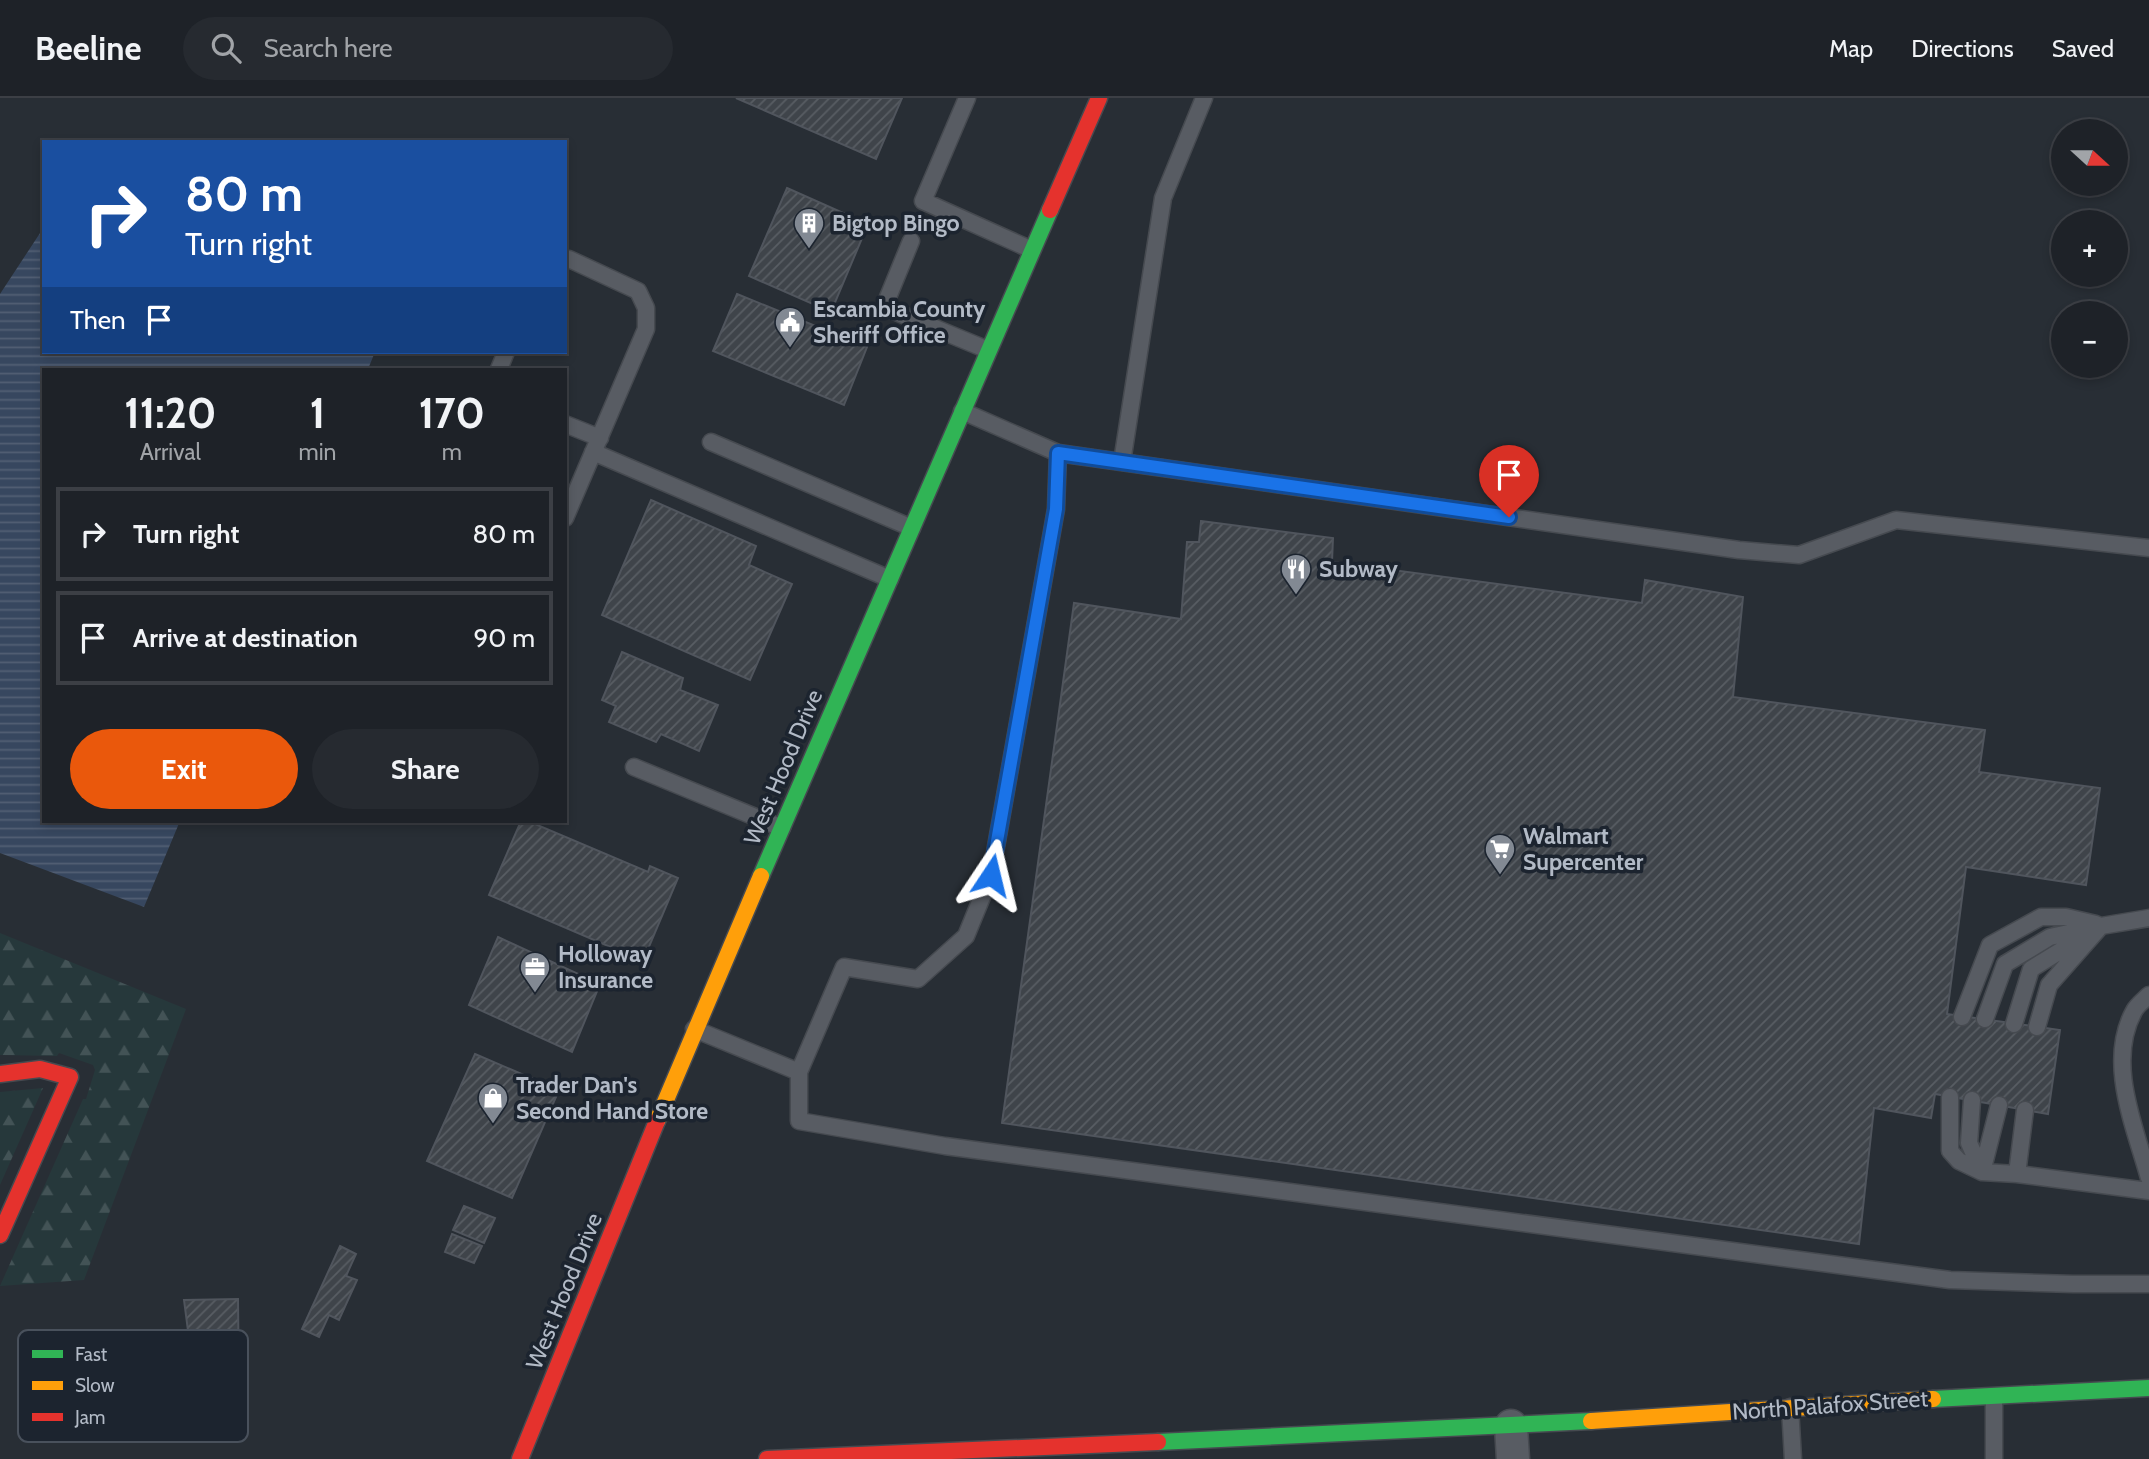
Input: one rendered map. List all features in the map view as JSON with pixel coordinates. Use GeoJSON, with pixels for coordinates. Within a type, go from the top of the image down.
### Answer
{"type":"FeatureCollection","features":[{"type":"Feature","properties":{"kind":"street","name":"West Hood Drive"},"geometry":{"type":"LineString","coordinates":[[520,1459],[694,1029],[1099,98]]}},
{"type":"Feature","properties":{"kind":"street"},"geometry":{"type":"LineString","coordinates":[[0,1073],[40,1069],[70,1077],[0,1236]]}},
{"type":"Feature","properties":{"kind":"street","name":"North Palafox Street"},"geometry":{"type":"LineString","coordinates":[[767,1459],[1258,1447],[1790,1407],[1994,1394],[2149,1388]]}},
{"type":"Feature","properties":{"kind":"street"},"geometry":{"type":"LineString","coordinates":[[1511,1426],[1513,1459]]}},
{"type":"Feature","properties":{"kind":"lane"},"geometry":{"type":"LineString","coordinates":[[967,98],[923,201],[1032,250]]}},
{"type":"Feature","properties":{"kind":"lane"},"geometry":{"type":"LineString","coordinates":[[1122,462],[1163,198],[1204,98]]}},
{"type":"Feature","properties":{"kind":"lane"},"geometry":{"type":"LineString","coordinates":[[911,241],[884,307],[988,350]]}},
{"type":"Feature","properties":{"kind":"lane"},"geometry":{"type":"LineString","coordinates":[[567,260],[638,291],[646,308],[646,329],[567,513]]}},
{"type":"Feature","properties":{"kind":"lane"},"geometry":{"type":"LineString","coordinates":[[962,411],[1058,453],[1739,550],[1799,555],[1896,520],[2149,548]]}},
{"type":"Feature","properties":{"kind":"lane"},"geometry":{"type":"LineString","coordinates":[[567,425],[596,445],[890,579]]}},
{"type":"Feature","properties":{"kind":"lane"},"geometry":{"type":"LineString","coordinates":[[711,442],[912,528]]}},
{"type":"Feature","properties":{"kind":"lane"},"geometry":{"type":"LineString","coordinates":[[1058,453],[1056,509],[991,875],[986,888],[966,936],[918,979],[845,967],[799,1072],[799,1121],[946,1146],[1950,1280],[2149,1284]]}},
{"type":"Feature","properties":{"kind":"lane"},"geometry":{"type":"LineString","coordinates":[[634,767],[782,828]]}},
{"type":"Feature","properties":{"kind":"lane"},"geometry":{"type":"LineString","coordinates":[[1962,1017],[1990,945],[2041,917],[2066,918],[2101,926]]}},
{"type":"Feature","properties":{"kind":"lane"},"geometry":{"type":"LineString","coordinates":[[1985,1019],[2005,964],[2050,937],[2149,918]]}},
{"type":"Feature","properties":{"kind":"lane"},"geometry":{"type":"LineString","coordinates":[[2014,1024],[2031,969],[2101,926]]}},
{"type":"Feature","properties":{"kind":"lane"},"geometry":{"type":"LineString","coordinates":[[2037,1027],[2049,985],[2101,926]]}},
{"type":"Feature","properties":{"kind":"lane"},"geometry":{"type":"LineString","coordinates":[[2149,995],[2134,1010],[2122,1048],[2125,1092],[2149,1178]]}},
{"type":"Feature","properties":{"kind":"lane"},"geometry":{"type":"LineString","coordinates":[[694,1029],[799,1072]]}},
{"type":"Feature","properties":{"kind":"lane"},"geometry":{"type":"LineString","coordinates":[[1950,1097],[1950,1151],[1959,1161],[1982,1171],[2149,1191]]}},
{"type":"Feature","properties":{"kind":"lane"},"geometry":{"type":"LineString","coordinates":[[1972,1100],[1969,1143],[1982,1171]]}},
{"type":"Feature","properties":{"kind":"lane"},"geometry":{"type":"LineString","coordinates":[[1982,1171],[1999,1105]]}},
{"type":"Feature","properties":{"kind":"lane"},"geometry":{"type":"LineString","coordinates":[[2017,1174],[2025,1110]]}},
{"type":"Feature","properties":{"kind":"lane"},"geometry":{"type":"LineString","coordinates":[[1994,1394],[1994,1459]]}},
{"type":"Feature","properties":{"kind":"lane"},"geometry":{"type":"LineString","coordinates":[[1790,1407],[1793,1459]]}},
{"type":"Feature","properties":{"kind":"green space"},"geometry":{"type":"Polygon","coordinates":[[[0,933],[186,1009],[84,1280],[0,1286],[83,1099],[86,1099],[95,1070],[93,1065],[59,1053],[57,1056],[0,1055],[0,933]]]}},
{"type":"Feature","properties":{"kind":"green space"},"geometry":{"type":"Polygon","coordinates":[[[43,1088],[0,1185],[0,1092],[43,1088]]]}},
{"type":"Feature","properties":{"kind":"water"},"geometry":{"type":"Polygon","coordinates":[[[42,230],[42,354],[374,354],[368,368],[42,368],[42,823],[179,823],[144,907],[0,853],[0,294],[42,230]]]}},
{"type":"Feature","properties":{"kind":"building"},"geometry":{"type":"Polygon","coordinates":[[[736,98],[902,98],[876,159],[736,98]]]}},
{"type":"Feature","properties":{"kind":"building","name":"Bigtop Bingo"},"geometry":{"type":"Polygon","coordinates":[[[787,188],[868,224],[831,312],[749,276],[787,188]]]}},
{"type":"Feature","properties":{"kind":"building","name":"Escambia County Sheriff Office"},"geometry":{"type":"Polygon","coordinates":[[[737,294],[867,347],[844,405],[713,351],[737,294]]]}},
{"type":"Feature","properties":{"kind":"building"},"geometry":{"type":"Polygon","coordinates":[[[651,500],[756,546],[749,565],[792,584],[750,680],[602,615],[651,500]]]}},
{"type":"Feature","properties":{"kind":"building","name":"Walmart Supercenter"},"geometry":{"type":"Polygon","coordinates":[[[1201,521],[1333,538],[1332,562],[1642,603],[1645,580],[1743,597],[1733,697],[1985,730],[1979,772],[2100,788],[2086,885],[1966,867],[1947,1014],[2060,1030],[2048,1114],[1935,1094],[1931,1118],[1874,1108],[1859,1244],[1002,1123],[1074,603],[1181,619],[1187,542],[1199,542],[1201,521]]]}},
{"type":"Feature","properties":{"kind":"building"},"geometry":{"type":"Polygon","coordinates":[[[622,652],[683,678],[680,690],[718,705],[699,751],[661,734],[656,742],[609,722],[616,706],[602,700],[622,652]]]}},
{"type":"Feature","properties":{"kind":"building"},"geometry":{"type":"Polygon","coordinates":[[[520,823],[533,823],[648,872],[650,866],[678,878],[643,961],[489,895],[520,823]]]}},
{"type":"Feature","properties":{"kind":"building","name":"Holloway Insurance"},"geometry":{"type":"Polygon","coordinates":[[[498,937],[600,984],[572,1052],[469,1005],[498,937]]]}},
{"type":"Feature","properties":{"kind":"building","name":"Trader Dan's Second Hand Store"},"geometry":{"type":"Polygon","coordinates":[[[475,1054],[559,1090],[512,1198],[427,1161],[475,1054]]]}},
{"type":"Feature","properties":{"kind":"building"},"geometry":{"type":"Polygon","coordinates":[[[464,1206],[495,1218],[484,1243],[453,1230],[464,1206]]]}},
{"type":"Feature","properties":{"kind":"building"},"geometry":{"type":"Polygon","coordinates":[[[452,1234],[482,1246],[474,1263],[445,1252],[452,1234]]]}},
{"type":"Feature","properties":{"kind":"building"},"geometry":{"type":"Polygon","coordinates":[[[340,1246],[356,1254],[346,1276],[357,1280],[339,1320],[329,1315],[319,1337],[302,1329],[340,1246]]]}},
{"type":"Feature","properties":{"kind":"building"},"geometry":{"type":"Polygon","coordinates":[[[238,1299],[238,1330],[188,1330],[184,1300],[238,1299]]]}},
{"type":"Feature","properties":{"kind":"traffic: fast"},"geometry":{"type":"LineString","coordinates":[[761,876],[1050,210]]}},
{"type":"Feature","properties":{"kind":"traffic: fast"},"geometry":{"type":"LineString","coordinates":[[1933,1399],[2149,1388]]}},
{"type":"Feature","properties":{"kind":"traffic: fast"},"geometry":{"type":"LineString","coordinates":[[1158,1442],[1591,1421]]}},
{"type":"Feature","properties":{"kind":"traffic: slow"},"geometry":{"type":"LineString","coordinates":[[657,1121],[761,876]]}},
{"type":"Feature","properties":{"kind":"traffic: slow"},"geometry":{"type":"LineString","coordinates":[[1591,1421],[1933,1399]]}},
{"type":"Feature","properties":{"kind":"traffic: jam"},"geometry":{"type":"LineString","coordinates":[[1050,210],[1099,98]]}},
{"type":"Feature","properties":{"kind":"traffic: jam"},"geometry":{"type":"LineString","coordinates":[[0,1074],[40,1069],[70,1077],[0,1235]]}},
{"type":"Feature","properties":{"kind":"traffic: jam"},"geometry":{"type":"LineString","coordinates":[[520,1459],[657,1121]]}},
{"type":"Feature","properties":{"kind":"traffic: jam"},"geometry":{"type":"LineString","coordinates":[[767,1459],[1158,1442]]}},
{"type":"Feature","properties":{"kind":"place","name":"Bigtop Bingo"},"geometry":{"type":"Point","coordinates":[809,250]}},
{"type":"Feature","properties":{"kind":"place","name":"Escambia County Sheriff Office"},"geometry":{"type":"Point","coordinates":[790,349]}},
{"type":"Feature","properties":{"kind":"place","name":"Subway"},"geometry":{"type":"Point","coordinates":[1296,596]}},
{"type":"Feature","properties":{"kind":"place","name":"Walmart Supercenter"},"geometry":{"type":"Point","coordinates":[1500,876]}},
{"type":"Feature","properties":{"kind":"place","name":"Holloway Insurance"},"geometry":{"type":"Point","coordinates":[535,994]}},
{"type":"Feature","properties":{"kind":"place","name":"Trader Dan's Second Hand Store"},"geometry":{"type":"Point","coordinates":[493,1125]}},
{"type":"Feature","properties":{"kind":"route"},"geometry":{"type":"LineString","coordinates":[[991,875],[1056,509],[1058,453],[1509,517]]}}]}
